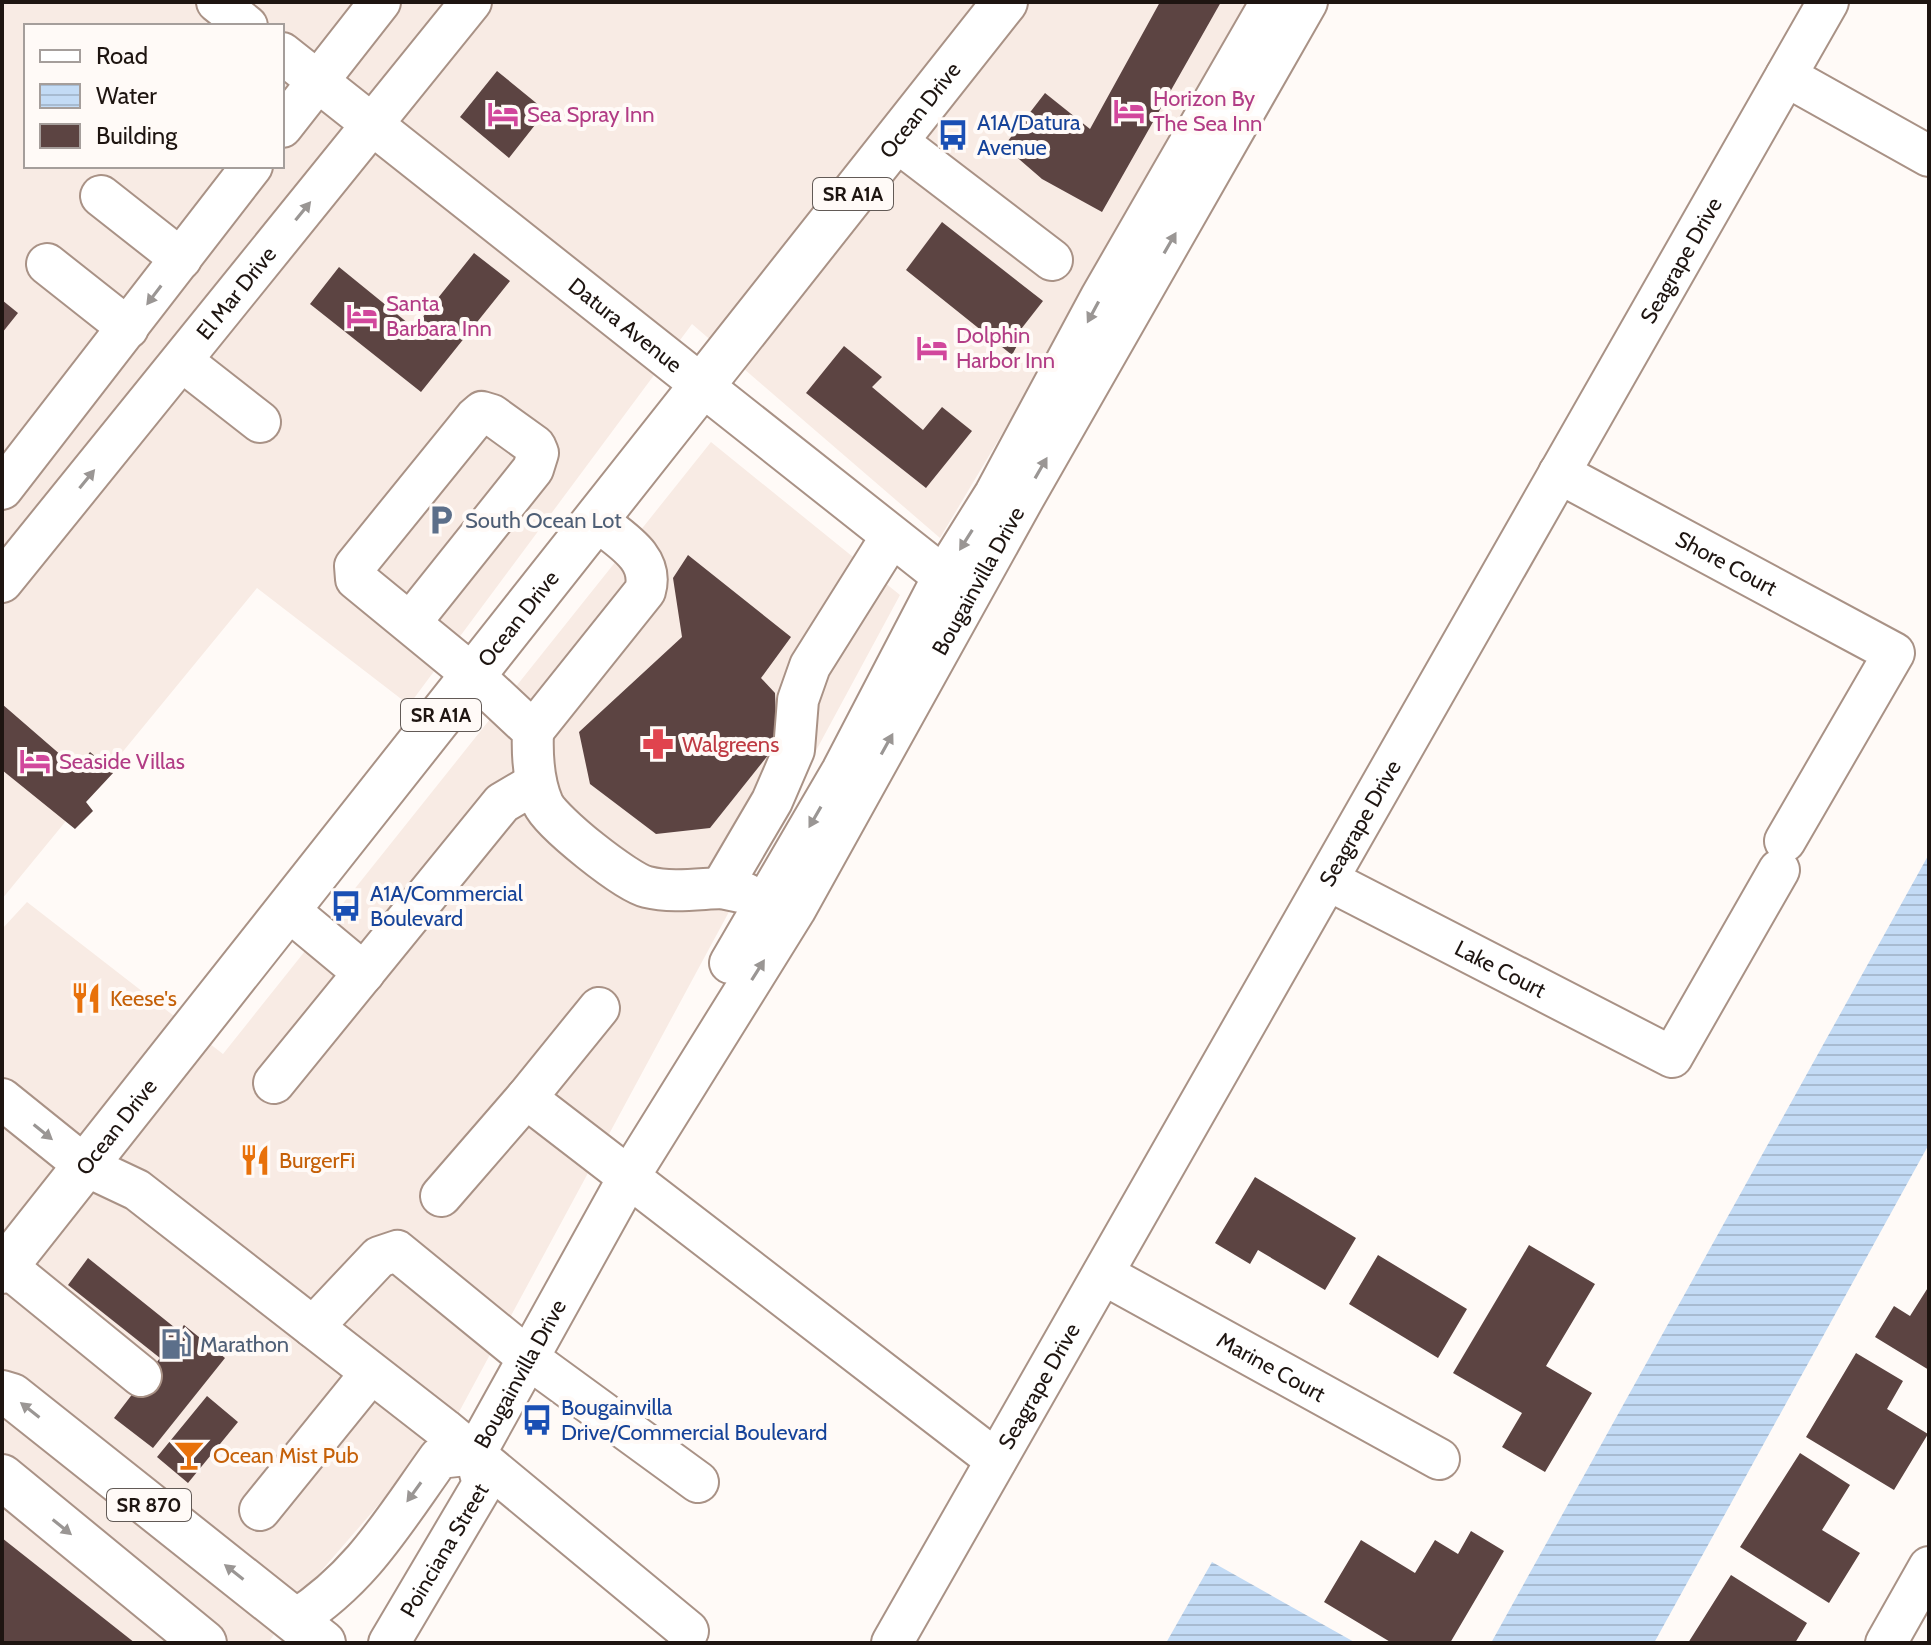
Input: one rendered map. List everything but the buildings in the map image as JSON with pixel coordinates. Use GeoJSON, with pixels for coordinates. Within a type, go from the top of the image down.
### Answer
{"type":"FeatureCollection","features":[{"type":"Feature","properties":{"kind":"main road","name":"Ocean Drive"},"geometry":{"type":"LineString","coordinates":[[4,1268],[1005,2]]}},
{"type":"Feature","properties":{"kind":"main road","name":"SR 870"},"geometry":{"type":"LineString","coordinates":[[2,1393],[12,1396],[309,1632]]}},
{"type":"Feature","properties":{"kind":"main road","name":"SR 870"},"geometry":{"type":"LineString","coordinates":[[2,1477],[204,1643]]}},
{"type":"Feature","properties":{"kind":"street"},"geometry":{"type":"LineString","coordinates":[[217,2],[244,24]]}},
{"type":"Feature","properties":{"kind":"street"},"geometry":{"type":"LineString","coordinates":[[284,124],[380,2]]}},
{"type":"Feature","properties":{"kind":"street","name":"El Mar Drive"},"geometry":{"type":"LineString","coordinates":[[2,582],[471,2]]}},
{"type":"Feature","properties":{"kind":"street","name":"Bougainvilla Drive"},"geometry":{"type":"LineString","coordinates":[[956,587],[995,494],[1101,297],[1271,2]]}},
{"type":"Feature","properties":{"kind":"street","name":"Bougainvilla Drive"},"geometry":{"type":"LineString","coordinates":[[309,1632],[439,1458],[475,1454],[956,587],[1307,2]]}},
{"type":"Feature","properties":{"kind":"street","name":"Seagrape Drive"},"geometry":{"type":"LineString","coordinates":[[892,1643],[1828,2]]}},
{"type":"Feature","properties":{"kind":"street","name":"Datura Avenue"},"geometry":{"type":"LineString","coordinates":[[284,55],[956,587]]}},
{"type":"Feature","properties":{"kind":"street"},"geometry":{"type":"LineString","coordinates":[[1786,76],[1929,156]]}},
{"type":"Feature","properties":{"kind":"street"},"geometry":{"type":"LineString","coordinates":[[895,140],[1052,260]]}},
{"type":"Feature","properties":{"kind":"street"},"geometry":{"type":"LineString","coordinates":[[53,520],[3,484],[250,168]]}},
{"type":"Feature","properties":{"kind":"street"},"geometry":{"type":"LineString","coordinates":[[101,196],[181,259]]}},
{"type":"Feature","properties":{"kind":"street"},"geometry":{"type":"LineString","coordinates":[[47,264],[128,328]]}},
{"type":"Feature","properties":{"kind":"street"},"geometry":{"type":"LineString","coordinates":[[182,361],[260,422]]}},
{"type":"Feature","properties":{"kind":"street"},"geometry":{"type":"LineString","coordinates":[[410,623],[533,469],[538,453],[535,446],[492,415],[482,412],[475,418],[355,566],[356,579],[473,675],[533,731]]}},
{"type":"Feature","properties":{"kind":"street","name":"Shore Court"},"geometry":{"type":"LineString","coordinates":[[1559,473],[1894,653],[1672,1057]]}},
{"type":"Feature","properties":{"kind":"street"},"geometry":{"type":"LineString","coordinates":[[595,519],[646,563],[649,577],[645,591],[533,731],[536,783],[544,807],[630,882],[670,891],[721,888],[781,904]]}},
{"type":"Feature","properties":{"kind":"street"},"geometry":{"type":"LineString","coordinates":[[721,888],[772,801],[794,750],[798,700],[810,666],[891,537]]}},
{"type":"Feature","properties":{"kind":"street"},"geometry":{"type":"LineString","coordinates":[[274,1083],[502,803],[536,783]]}},
{"type":"Feature","properties":{"kind":"street","name":"Lake Court"},"geometry":{"type":"LineString","coordinates":[[1328,880],[1672,1057]]}},
{"type":"Feature","properties":{"kind":"street"},"geometry":{"type":"LineString","coordinates":[[287,909],[364,973]]}},
{"type":"Feature","properties":{"kind":"street"},"geometry":{"type":"LineString","coordinates":[[441,1196],[599,1008]]}},
{"type":"Feature","properties":{"kind":"street"},"geometry":{"type":"LineString","coordinates":[[526,1098],[635,1167],[996,1460]]}},
{"type":"Feature","properties":{"kind":"street"},"geometry":{"type":"LineString","coordinates":[[2,1099],[84,1165],[137,1190],[475,1454],[688,1631]]}},
{"type":"Feature","properties":{"kind":"street"},"geometry":{"type":"LineString","coordinates":[[313,1327],[379,1257],[397,1251],[528,1358],[698,1482]]}},
{"type":"Feature","properties":{"kind":"street"},"geometry":{"type":"LineString","coordinates":[[4,1268],[141,1376]]}},
{"type":"Feature","properties":{"kind":"street","name":"Marine Court"},"geometry":{"type":"LineString","coordinates":[[1103,1274],[1439,1459]]}},
{"type":"Feature","properties":{"kind":"street"},"geometry":{"type":"LineString","coordinates":[[260,1510],[371,1373]]}},
{"type":"Feature","properties":{"kind":"street","name":"Poinciana Street"},"geometry":{"type":"LineString","coordinates":[[389,1643],[483,1484],[475,1454]]}},
{"type":"Feature","properties":{"kind":"street"},"geometry":{"type":"LineString","coordinates":[[1886,1643],[1929,1567]]}},
{"type":"Feature","properties":{"kind":"shaded area"},"geometry":{"type":"Polygon","coordinates":[[[2,2],[1259,2],[940,538],[692,324],[409,705],[257,588],[2,899],[2,2]]]}},
{"type":"Feature","properties":{"kind":"shaded area"},"geometry":{"type":"Polygon","coordinates":[[[711,442],[900,595],[459,1412],[309,1585],[268,1643],[2,1643],[2,929],[27,902],[223,1054],[711,442]]]}},
{"type":"Feature","properties":{"kind":"water"},"geometry":{"type":"Polygon","coordinates":[[[1929,854],[1929,1144],[1654,1643],[1491,1643],[1929,854]]]}},
{"type":"Feature","properties":{"kind":"water"},"geometry":{"type":"Polygon","coordinates":[[[1212,1562],[1356,1643],[1166,1643],[1212,1562]]]}},
{"type":"Feature","properties":{"kind":"place","name":"Horizon By The Sea Inn"},"geometry":{"type":"Point","coordinates":[1129,111]}},
{"type":"Feature","properties":{"kind":"place","name":"Sea Spray Inn"},"geometry":{"type":"Point","coordinates":[503,114]}},
{"type":"Feature","properties":{"kind":"place","name":"A1A/Datura Avenue"},"geometry":{"type":"Point","coordinates":[953,135]}},
{"type":"Feature","properties":{"kind":"place","name":"Santa Barbara Inn"},"geometry":{"type":"Point","coordinates":[362,316]}},
{"type":"Feature","properties":{"kind":"place","name":"Dolphin Harbor Inn"},"geometry":{"type":"Point","coordinates":[932,348]}},
{"type":"Feature","properties":{"kind":"place","name":"South Ocean Lot"},"geometry":{"type":"Point","coordinates":[441,520]}},
{"type":"Feature","properties":{"kind":"place","name":"Walgreens"},"geometry":{"type":"Point","coordinates":[658,744]}},
{"type":"Feature","properties":{"kind":"place","name":"Seaside Villas"},"geometry":{"type":"Point","coordinates":[35,761]}},
{"type":"Feature","properties":{"kind":"place","name":"A1A/Commercial Boulevard"},"geometry":{"type":"Point","coordinates":[346,906]}},
{"type":"Feature","properties":{"kind":"place","name":"Keese's"},"geometry":{"type":"Point","coordinates":[86,998]}},
{"type":"Feature","properties":{"kind":"place","name":"BurgerFi"},"geometry":{"type":"Point","coordinates":[255,1160]}},
{"type":"Feature","properties":{"kind":"place","name":"Marathon"},"geometry":{"type":"Point","coordinates":[176,1344]}},
{"type":"Feature","properties":{"kind":"place","name":"Bougainvilla Drive/Commercial Boulevard"},"geometry":{"type":"Point","coordinates":[537,1420]}},
{"type":"Feature","properties":{"kind":"place","name":"Ocean Mist Pub"},"geometry":{"type":"Point","coordinates":[189,1455]}}]}
